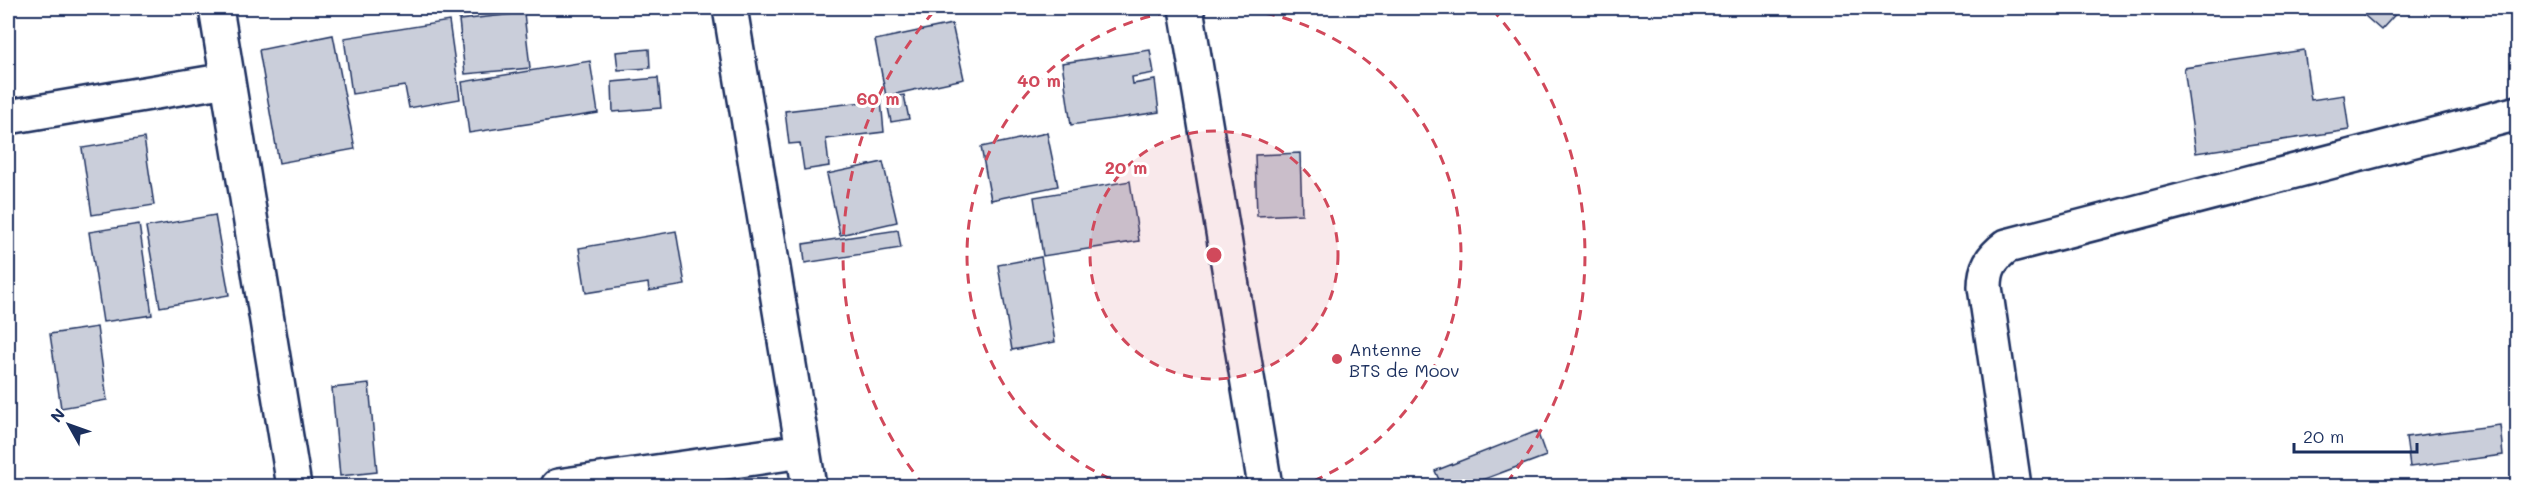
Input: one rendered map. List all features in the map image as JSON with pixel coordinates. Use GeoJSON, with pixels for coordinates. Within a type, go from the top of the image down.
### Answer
{"type":"FeatureCollection","features":[{"type":"Feature","properties":{"kind":"street"},"geometry":{"type":"LineString","coordinates":[[216,8],[294,486]]}},
{"type":"Feature","properties":{"kind":"street"},"geometry":{"type":"LineString","coordinates":[[730,8],[808,486]]}},
{"type":"Feature","properties":{"kind":"street"},"geometry":{"type":"LineString","coordinates":[[1186,8],[1265,486]]}},
{"type":"Feature","properties":{"kind":"street"},"geometry":{"type":"LineString","coordinates":[[8,117],[227,80]]}},
{"type":"Feature","properties":{"kind":"street"},"geometry":{"type":"LineString","coordinates":[[2014,486],[1985,288],[1985,272],[1994,256],[2007,246],[2517,113]]}},
{"type":"Feature","properties":{"kind":"street"},"geometry":{"type":"LineString","coordinates":[[558,486],[803,451]]}},
{"type":"Feature","properties":{"kind":"building"},"geometry":{"type":"Polygon","coordinates":[[[2356,8],[2401,8],[2381,30],[2356,8]]]}},
{"type":"Feature","properties":{"kind":"building"},"geometry":{"type":"Polygon","coordinates":[[[524,13],[530,68],[465,74],[459,20],[524,13]]]}},
{"type":"Feature","properties":{"kind":"building"},"geometry":{"type":"Polygon","coordinates":[[[449,21],[460,99],[409,108],[405,86],[352,94],[344,38],[449,21]]]}},
{"type":"Feature","properties":{"kind":"building"},"geometry":{"type":"Polygon","coordinates":[[[952,24],[964,79],[886,96],[875,40],[952,24]]]}},
{"type":"Feature","properties":{"kind":"building"},"geometry":{"type":"Polygon","coordinates":[[[333,35],[355,149],[279,163],[259,50],[333,35]]]}},
{"type":"Feature","properties":{"kind":"building"},"geometry":{"type":"Polygon","coordinates":[[[649,49],[650,68],[618,70],[616,52],[649,49]]]}},
{"type":"Feature","properties":{"kind":"building"},"geometry":{"type":"Polygon","coordinates":[[[1150,50],[1154,73],[1132,77],[1133,84],[1155,80],[1159,112],[1071,125],[1062,63],[1150,50]]]}},
{"type":"Feature","properties":{"kind":"building"},"geometry":{"type":"Polygon","coordinates":[[[2304,50],[2311,100],[2344,95],[2349,130],[2196,153],[2184,68],[2304,50]]]}},
{"type":"Feature","properties":{"kind":"building"},"geometry":{"type":"Polygon","coordinates":[[[590,61],[598,113],[469,133],[462,82],[590,61]]]}},
{"type":"Feature","properties":{"kind":"building"},"geometry":{"type":"Polygon","coordinates":[[[658,78],[661,108],[613,112],[612,82],[658,78]]]}},
{"type":"Feature","properties":{"kind":"building"},"geometry":{"type":"Polygon","coordinates":[[[904,95],[909,119],[891,122],[886,98],[904,95]]]}},
{"type":"Feature","properties":{"kind":"building"},"geometry":{"type":"Polygon","coordinates":[[[881,100],[884,132],[826,139],[829,166],[804,170],[800,143],[789,144],[785,111],[881,100]]]}},
{"type":"Feature","properties":{"kind":"building"},"geometry":{"type":"Polygon","coordinates":[[[1047,133],[1058,186],[991,200],[981,147],[1047,133]]]}},
{"type":"Feature","properties":{"kind":"building"},"geometry":{"type":"Polygon","coordinates":[[[144,138],[154,205],[92,215],[82,148],[144,138]]]}},
{"type":"Feature","properties":{"kind":"building"},"geometry":{"type":"Polygon","coordinates":[[[1300,153],[1302,214],[1257,216],[1255,155],[1300,153]]]}},
{"type":"Feature","properties":{"kind":"building"},"geometry":{"type":"Polygon","coordinates":[[[883,162],[897,222],[840,235],[827,174],[883,162]]]}},
{"type":"Feature","properties":{"kind":"building"},"geometry":{"type":"Polygon","coordinates":[[[1130,181],[1139,241],[1043,256],[1034,197],[1130,181]]]}},
{"type":"Feature","properties":{"kind":"building"},"geometry":{"type":"Polygon","coordinates":[[[215,215],[229,295],[160,307],[146,227],[215,215]]]}},
{"type":"Feature","properties":{"kind":"building"},"geometry":{"type":"Polygon","coordinates":[[[139,224],[152,315],[103,322],[89,232],[139,224]]]}},
{"type":"Feature","properties":{"kind":"building"},"geometry":{"type":"Polygon","coordinates":[[[898,230],[901,248],[805,263],[803,244],[898,230]]]}},
{"type":"Feature","properties":{"kind":"building"},"geometry":{"type":"Polygon","coordinates":[[[676,231],[685,285],[649,291],[648,283],[586,293],[579,248],[676,231]]]}},
{"type":"Feature","properties":{"kind":"building"},"geometry":{"type":"Polygon","coordinates":[[[1041,257],[1055,342],[1012,350],[998,265],[1041,257]]]}},
{"type":"Feature","properties":{"kind":"building"},"geometry":{"type":"Polygon","coordinates":[[[97,327],[107,400],[61,408],[50,334],[97,327]]]}},
{"type":"Feature","properties":{"kind":"building"},"geometry":{"type":"Polygon","coordinates":[[[369,384],[377,472],[340,476],[332,388],[369,384]]]}},
{"type":"Feature","properties":{"kind":"building"},"geometry":{"type":"Polygon","coordinates":[[[2500,425],[2503,455],[2410,467],[2406,437],[2500,425]]]}},
{"type":"Feature","properties":{"kind":"building"},"geometry":{"type":"Polygon","coordinates":[[[1537,431],[1546,456],[1466,486],[1442,486],[1435,471],[1537,431]]]}},
{"type":"Feature","properties":{"kind":"place","name":"Antenne BTS de Moov"},"geometry":{"type":"Point","coordinates":[1337,359]}}]}
